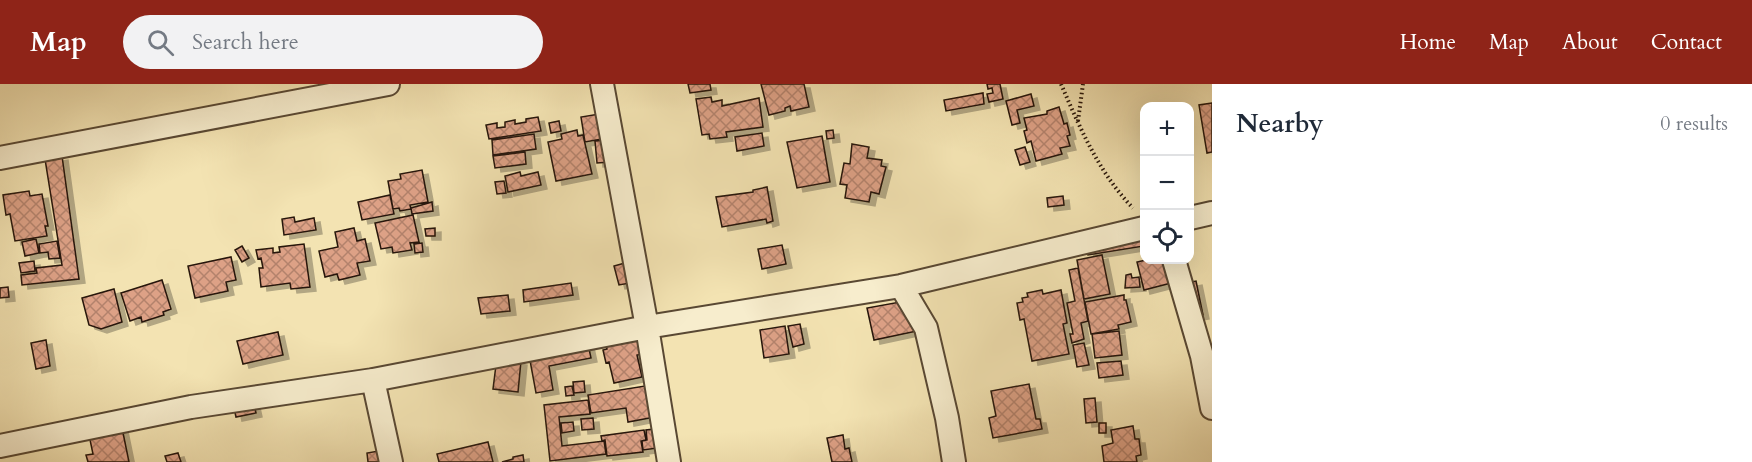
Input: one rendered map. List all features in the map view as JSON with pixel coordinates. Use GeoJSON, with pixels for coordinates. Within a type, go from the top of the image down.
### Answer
{"type":"FeatureCollection","features":[{"type":"Feature","properties":{"kind":"street"},"geometry":{"type":"LineString","coordinates":[[0,158],[388,84]]}},
{"type":"Feature","properties":{"kind":"street"},"geometry":{"type":"LineString","coordinates":[[602,84],[647,327],[669,462]]}},
{"type":"Feature","properties":{"kind":"street"},"geometry":{"type":"LineString","coordinates":[[1194,217],[1212,213]]}},
{"type":"Feature","properties":{"kind":"street"},"geometry":{"type":"LineString","coordinates":[[0,446],[191,407],[374,380],[647,327],[901,286],[1140,220]]}},
{"type":"Feature","properties":{"kind":"street"},"geometry":{"type":"LineString","coordinates":[[1175,264],[1202,356],[1212,408]]}},
{"type":"Feature","properties":{"kind":"street"},"geometry":{"type":"LineString","coordinates":[[901,286],[926,328],[947,418],[954,462]]}},
{"type":"Feature","properties":{"kind":"street"},"geometry":{"type":"LineString","coordinates":[[374,380],[391,462]]}},
{"type":"Feature","properties":{"kind":"path"},"geometry":{"type":"LineString","coordinates":[[1061,84],[1077,122],[1102,170],[1140,219]]}},
{"type":"Feature","properties":{"kind":"path"},"geometry":{"type":"LineString","coordinates":[[1077,122],[1083,84]]}},
{"type":"Feature","properties":{"kind":"building"},"geometry":{"type":"Polygon","coordinates":[[[688,84],[710,84],[711,90],[690,93],[688,84]]]}},
{"type":"Feature","properties":{"kind":"building"},"geometry":{"type":"Polygon","coordinates":[[[761,84],[804,84],[809,107],[791,111],[790,106],[785,108],[785,111],[769,115],[761,84]]]}},
{"type":"Feature","properties":{"kind":"building"},"geometry":{"type":"Polygon","coordinates":[[[987,84],[1000,84],[1003,99],[989,102],[987,94],[993,93],[992,88],[988,89],[987,84]]]}},
{"type":"Feature","properties":{"kind":"building"},"geometry":{"type":"Polygon","coordinates":[[[983,93],[984,104],[946,111],[944,100],[983,93]]]}},
{"type":"Feature","properties":{"kind":"building"},"geometry":{"type":"Polygon","coordinates":[[[1031,94],[1034,106],[1017,110],[1020,123],[1012,125],[1006,101],[1031,94]]]}},
{"type":"Feature","properties":{"kind":"building"},"geometry":{"type":"Polygon","coordinates":[[[711,97],[712,102],[722,100],[722,106],[759,98],[763,127],[726,132],[727,137],[710,139],[709,134],[702,135],[696,99],[711,97]]]}},
{"type":"Feature","properties":{"kind":"building"},"geometry":{"type":"Polygon","coordinates":[[[1212,103],[1212,152],[1207,153],[1199,105],[1212,103]]]}},
{"type":"Feature","properties":{"kind":"building"},"geometry":{"type":"Polygon","coordinates":[[[1059,107],[1064,124],[1067,123],[1070,146],[1060,148],[1062,154],[1036,161],[1031,141],[1027,143],[1024,118],[1047,114],[1047,111],[1059,107]]]}},
{"type":"Feature","properties":{"kind":"building"},"geometry":{"type":"Polygon","coordinates":[[[599,114],[602,139],[585,142],[581,117],[599,114]]]}},
{"type":"Feature","properties":{"kind":"building"},"geometry":{"type":"Polygon","coordinates":[[[538,117],[541,131],[489,139],[486,125],[497,123],[497,128],[505,127],[505,122],[515,120],[515,124],[538,117]]]}},
{"type":"Feature","properties":{"kind":"building"},"geometry":{"type":"Polygon","coordinates":[[[559,121],[561,131],[551,133],[549,123],[559,121]]]}},
{"type":"Feature","properties":{"kind":"building"},"geometry":{"type":"Polygon","coordinates":[[[577,130],[578,136],[583,135],[592,174],[556,181],[548,142],[562,139],[561,134],[577,130]]]}},
{"type":"Feature","properties":{"kind":"building"},"geometry":{"type":"Polygon","coordinates":[[[833,130],[834,138],[827,139],[826,131],[833,130]]]}},
{"type":"Feature","properties":{"kind":"building"},"geometry":{"type":"Polygon","coordinates":[[[762,133],[764,146],[737,151],[735,137],[762,133]]]}},
{"type":"Feature","properties":{"kind":"building"},"geometry":{"type":"Polygon","coordinates":[[[534,134],[536,149],[493,155],[492,140],[534,134]]]}},
{"type":"Feature","properties":{"kind":"building"},"geometry":{"type":"Polygon","coordinates":[[[822,136],[830,182],[797,188],[787,142],[822,136]]]}},
{"type":"Feature","properties":{"kind":"building"},"geometry":{"type":"Polygon","coordinates":[[[608,140],[610,162],[597,163],[595,141],[608,140]]]}},
{"type":"Feature","properties":{"kind":"building"},"geometry":{"type":"Polygon","coordinates":[[[852,144],[869,147],[867,158],[882,160],[881,166],[886,167],[879,194],[871,192],[869,202],[845,198],[847,185],[840,184],[844,163],[850,164],[852,144]]]}},
{"type":"Feature","properties":{"kind":"building"},"geometry":{"type":"Polygon","coordinates":[[[1025,147],[1030,162],[1020,165],[1015,150],[1025,147]]]}},
{"type":"Feature","properties":{"kind":"building"},"geometry":{"type":"Polygon","coordinates":[[[525,152],[526,164],[495,168],[493,156],[525,152]]]}},
{"type":"Feature","properties":{"kind":"building"},"geometry":{"type":"Polygon","coordinates":[[[62,156],[79,279],[22,285],[21,275],[37,273],[36,268],[62,265],[45,159],[62,156]]]}},
{"type":"Feature","properties":{"kind":"building"},"geometry":{"type":"Polygon","coordinates":[[[422,170],[428,202],[410,205],[411,209],[400,211],[399,208],[393,209],[388,181],[401,179],[400,174],[422,170]]]}},
{"type":"Feature","properties":{"kind":"building"},"geometry":{"type":"Polygon","coordinates":[[[520,172],[521,176],[538,172],[541,185],[508,192],[505,176],[520,172]]]}},
{"type":"Feature","properties":{"kind":"building"},"geometry":{"type":"Polygon","coordinates":[[[504,181],[506,193],[497,194],[495,182],[504,181]]]}},
{"type":"Feature","properties":{"kind":"building"},"geometry":{"type":"Polygon","coordinates":[[[767,187],[773,221],[767,223],[766,219],[722,227],[716,197],[753,192],[753,190],[767,187]]]}},
{"type":"Feature","properties":{"kind":"building"},"geometry":{"type":"Polygon","coordinates":[[[29,191],[30,196],[42,194],[48,226],[45,226],[47,236],[15,241],[10,214],[6,215],[3,195],[29,191]]]}},
{"type":"Feature","properties":{"kind":"building"},"geometry":{"type":"Polygon","coordinates":[[[390,195],[394,214],[362,220],[358,202],[390,195]]]}},
{"type":"Feature","properties":{"kind":"building"},"geometry":{"type":"Polygon","coordinates":[[[1063,196],[1064,205],[1048,207],[1047,198],[1063,196]]]}},
{"type":"Feature","properties":{"kind":"building"},"geometry":{"type":"Polygon","coordinates":[[[432,202],[433,211],[412,214],[411,208],[432,202]]]}},
{"type":"Feature","properties":{"kind":"building"},"geometry":{"type":"Polygon","coordinates":[[[413,215],[419,242],[410,243],[412,250],[393,253],[392,247],[381,249],[375,223],[413,215]]]}},
{"type":"Feature","properties":{"kind":"building"},"geometry":{"type":"Polygon","coordinates":[[[294,217],[295,222],[314,218],[316,230],[284,235],[282,219],[294,217]]]}},
{"type":"Feature","properties":{"kind":"building"},"geometry":{"type":"Polygon","coordinates":[[[354,228],[357,241],[365,239],[370,261],[357,263],[360,275],[339,280],[337,274],[325,277],[319,251],[338,247],[335,232],[354,228]]]}},
{"type":"Feature","properties":{"kind":"building"},"geometry":{"type":"Polygon","coordinates":[[[435,228],[435,236],[426,236],[425,229],[435,228]]]}},
{"type":"Feature","properties":{"kind":"building"},"geometry":{"type":"Polygon","coordinates":[[[1140,228],[1140,247],[1088,255],[1086,241],[1140,228]]]}},
{"type":"Feature","properties":{"kind":"building"},"geometry":{"type":"Polygon","coordinates":[[[36,239],[39,253],[25,256],[22,242],[36,239]]]}},
{"type":"Feature","properties":{"kind":"building"},"geometry":{"type":"Polygon","coordinates":[[[57,241],[60,258],[49,259],[48,252],[40,253],[39,244],[57,241]]]}},
{"type":"Feature","properties":{"kind":"building"},"geometry":{"type":"Polygon","coordinates":[[[422,243],[423,252],[415,253],[414,244],[422,243]]]}},
{"type":"Feature","properties":{"kind":"building"},"geometry":{"type":"Polygon","coordinates":[[[304,244],[310,287],[291,289],[290,283],[261,287],[259,268],[263,268],[256,250],[273,248],[273,253],[280,252],[279,247],[304,244]]]}},
{"type":"Feature","properties":{"kind":"building"},"geometry":{"type":"Polygon","coordinates":[[[782,245],[786,264],[762,269],[758,249],[782,245]]]}},
{"type":"Feature","properties":{"kind":"building"},"geometry":{"type":"Polygon","coordinates":[[[242,246],[249,258],[242,262],[235,250],[242,246]]]}},
{"type":"Feature","properties":{"kind":"building"},"geometry":{"type":"Polygon","coordinates":[[[1102,255],[1110,294],[1084,299],[1077,260],[1102,255]]]}},
{"type":"Feature","properties":{"kind":"building"},"geometry":{"type":"Polygon","coordinates":[[[231,257],[236,280],[226,282],[228,291],[195,298],[188,266],[231,257]]]}},
{"type":"Feature","properties":{"kind":"building"},"geometry":{"type":"Polygon","coordinates":[[[34,261],[35,271],[21,273],[19,263],[34,261]]]}},
{"type":"Feature","properties":{"kind":"building"},"geometry":{"type":"Polygon","coordinates":[[[1140,261],[1140,264],[1177,264],[1179,281],[1144,290],[1137,262],[1140,261]]]}},
{"type":"Feature","properties":{"kind":"building"},"geometry":{"type":"Polygon","coordinates":[[[625,263],[630,283],[619,285],[614,266],[625,263]]]}},
{"type":"Feature","properties":{"kind":"building"},"geometry":{"type":"Polygon","coordinates":[[[1078,268],[1088,321],[1081,323],[1084,339],[1072,343],[1070,334],[1073,334],[1067,303],[1075,301],[1069,270],[1078,268]]]}},
{"type":"Feature","properties":{"kind":"building"},"geometry":{"type":"Polygon","coordinates":[[[1131,274],[1132,278],[1139,277],[1140,287],[1125,288],[1126,275],[1131,274]]]}},
{"type":"Feature","properties":{"kind":"building"},"geometry":{"type":"Polygon","coordinates":[[[162,280],[171,309],[163,312],[164,315],[142,322],[141,317],[130,321],[121,293],[162,280]]]}},
{"type":"Feature","properties":{"kind":"building"},"geometry":{"type":"Polygon","coordinates":[[[1196,281],[1203,315],[1186,318],[1180,284],[1196,281]]]}},
{"type":"Feature","properties":{"kind":"building"},"geometry":{"type":"Polygon","coordinates":[[[571,283],[573,295],[524,302],[523,290],[571,283]]]}},
{"type":"Feature","properties":{"kind":"building"},"geometry":{"type":"Polygon","coordinates":[[[8,287],[9,297],[0,298],[0,288],[8,287]]]}},
{"type":"Feature","properties":{"kind":"building"},"geometry":{"type":"Polygon","coordinates":[[[114,289],[122,322],[101,329],[89,325],[82,298],[114,289]]]}},
{"type":"Feature","properties":{"kind":"building"},"geometry":{"type":"Polygon","coordinates":[[[1042,290],[1043,294],[1061,290],[1067,323],[1063,324],[1069,354],[1032,361],[1024,319],[1020,320],[1017,303],[1023,302],[1022,298],[1028,297],[1027,293],[1042,290]]]}},
{"type":"Feature","properties":{"kind":"building"},"geometry":{"type":"Polygon","coordinates":[[[508,295],[510,311],[481,314],[478,298],[508,295]]]}},
{"type":"Feature","properties":{"kind":"building"},"geometry":{"type":"Polygon","coordinates":[[[1124,295],[1131,322],[1118,325],[1119,329],[1091,334],[1085,302],[1124,295]]]}},
{"type":"Feature","properties":{"kind":"building"},"geometry":{"type":"Polygon","coordinates":[[[911,300],[917,331],[874,340],[867,308],[911,300]]]}},
{"type":"Feature","properties":{"kind":"building"},"geometry":{"type":"Polygon","coordinates":[[[800,324],[804,344],[793,347],[788,326],[800,324]]]}},
{"type":"Feature","properties":{"kind":"building"},"geometry":{"type":"Polygon","coordinates":[[[785,326],[789,354],[764,358],[760,330],[785,326]]]}},
{"type":"Feature","properties":{"kind":"building"},"geometry":{"type":"Polygon","coordinates":[[[1119,331],[1122,355],[1095,358],[1092,334],[1119,331]]]}},
{"type":"Feature","properties":{"kind":"building"},"geometry":{"type":"Polygon","coordinates":[[[278,332],[283,355],[243,364],[237,341],[278,332]]]}},
{"type":"Feature","properties":{"kind":"building"},"geometry":{"type":"Polygon","coordinates":[[[639,333],[643,354],[637,355],[642,377],[614,383],[609,362],[606,363],[603,350],[607,349],[605,341],[639,333]]]}},
{"type":"Feature","properties":{"kind":"building"},"geometry":{"type":"Polygon","coordinates":[[[46,340],[50,366],[36,369],[31,343],[46,340]]]}},
{"type":"Feature","properties":{"kind":"building"},"geometry":{"type":"Polygon","coordinates":[[[1084,343],[1089,365],[1077,367],[1073,345],[1084,343]]]}},
{"type":"Feature","properties":{"kind":"building"},"geometry":{"type":"Polygon","coordinates":[[[588,344],[591,358],[549,366],[553,390],[536,393],[529,355],[588,344]]]}},
{"type":"Feature","properties":{"kind":"building"},"geometry":{"type":"Polygon","coordinates":[[[497,357],[521,361],[518,392],[493,389],[497,357]]]}},
{"type":"Feature","properties":{"kind":"building"},"geometry":{"type":"Polygon","coordinates":[[[1121,361],[1123,375],[1099,378],[1097,363],[1121,361]]]}},
{"type":"Feature","properties":{"kind":"building"},"geometry":{"type":"Polygon","coordinates":[[[584,381],[585,392],[574,393],[573,382],[584,381]]]}},
{"type":"Feature","properties":{"kind":"building"},"geometry":{"type":"Polygon","coordinates":[[[1029,384],[1036,419],[1040,419],[1042,429],[993,438],[989,418],[996,416],[991,391],[1029,384]]]}},
{"type":"Feature","properties":{"kind":"building"},"geometry":{"type":"Polygon","coordinates":[[[572,386],[574,395],[566,396],[565,387],[572,386]]]}},
{"type":"Feature","properties":{"kind":"building"},"geometry":{"type":"Polygon","coordinates":[[[645,386],[647,398],[651,397],[655,417],[628,422],[626,408],[591,413],[588,395],[645,386]]]}},
{"type":"Feature","properties":{"kind":"building"},"geometry":{"type":"Polygon","coordinates":[[[252,395],[256,413],[236,417],[232,399],[252,395]]]}},
{"type":"Feature","properties":{"kind":"building"},"geometry":{"type":"Polygon","coordinates":[[[1095,398],[1097,422],[1086,423],[1084,399],[1095,398]]]}},
{"type":"Feature","properties":{"kind":"building"},"geometry":{"type":"Polygon","coordinates":[[[588,400],[590,414],[559,417],[562,446],[604,441],[606,454],[550,461],[544,405],[588,400]]]}},
{"type":"Feature","properties":{"kind":"building"},"geometry":{"type":"Polygon","coordinates":[[[593,418],[594,429],[582,430],[581,419],[593,418]]]}},
{"type":"Feature","properties":{"kind":"building"},"geometry":{"type":"Polygon","coordinates":[[[573,422],[574,431],[562,433],[561,423],[573,422]]]}},
{"type":"Feature","properties":{"kind":"building"},"geometry":{"type":"Polygon","coordinates":[[[121,423],[129,462],[88,462],[86,455],[93,454],[88,430],[121,423]]]}},
{"type":"Feature","properties":{"kind":"building"},"geometry":{"type":"Polygon","coordinates":[[[1099,423],[1106,423],[1106,433],[1099,433],[1099,423]]]}},
{"type":"Feature","properties":{"kind":"building"},"geometry":{"type":"Polygon","coordinates":[[[1133,426],[1135,439],[1139,439],[1141,455],[1136,456],[1137,462],[1104,462],[1102,446],[1113,443],[1111,430],[1133,426]]]}},
{"type":"Feature","properties":{"kind":"building"},"geometry":{"type":"Polygon","coordinates":[[[654,429],[665,447],[643,450],[642,441],[647,440],[646,430],[654,429]]]}},
{"type":"Feature","properties":{"kind":"building"},"geometry":{"type":"Polygon","coordinates":[[[644,430],[646,440],[641,441],[643,452],[607,456],[605,440],[602,441],[601,436],[644,430]]]}},
{"type":"Feature","properties":{"kind":"building"},"geometry":{"type":"Polygon","coordinates":[[[843,435],[845,449],[849,448],[852,462],[832,462],[827,438],[843,435]]]}},
{"type":"Feature","properties":{"kind":"building"},"geometry":{"type":"Polygon","coordinates":[[[488,442],[493,462],[439,462],[437,454],[488,442]]]}},
{"type":"Feature","properties":{"kind":"building"},"geometry":{"type":"Polygon","coordinates":[[[384,450],[386,462],[368,462],[367,453],[384,450]]]}},
{"type":"Feature","properties":{"kind":"building"},"geometry":{"type":"Polygon","coordinates":[[[178,453],[181,462],[167,462],[165,456],[178,453]]]}},
{"type":"Feature","properties":{"kind":"building"},"geometry":{"type":"Polygon","coordinates":[[[523,455],[524,462],[502,462],[513,459],[513,457],[523,455]]]}}]}
